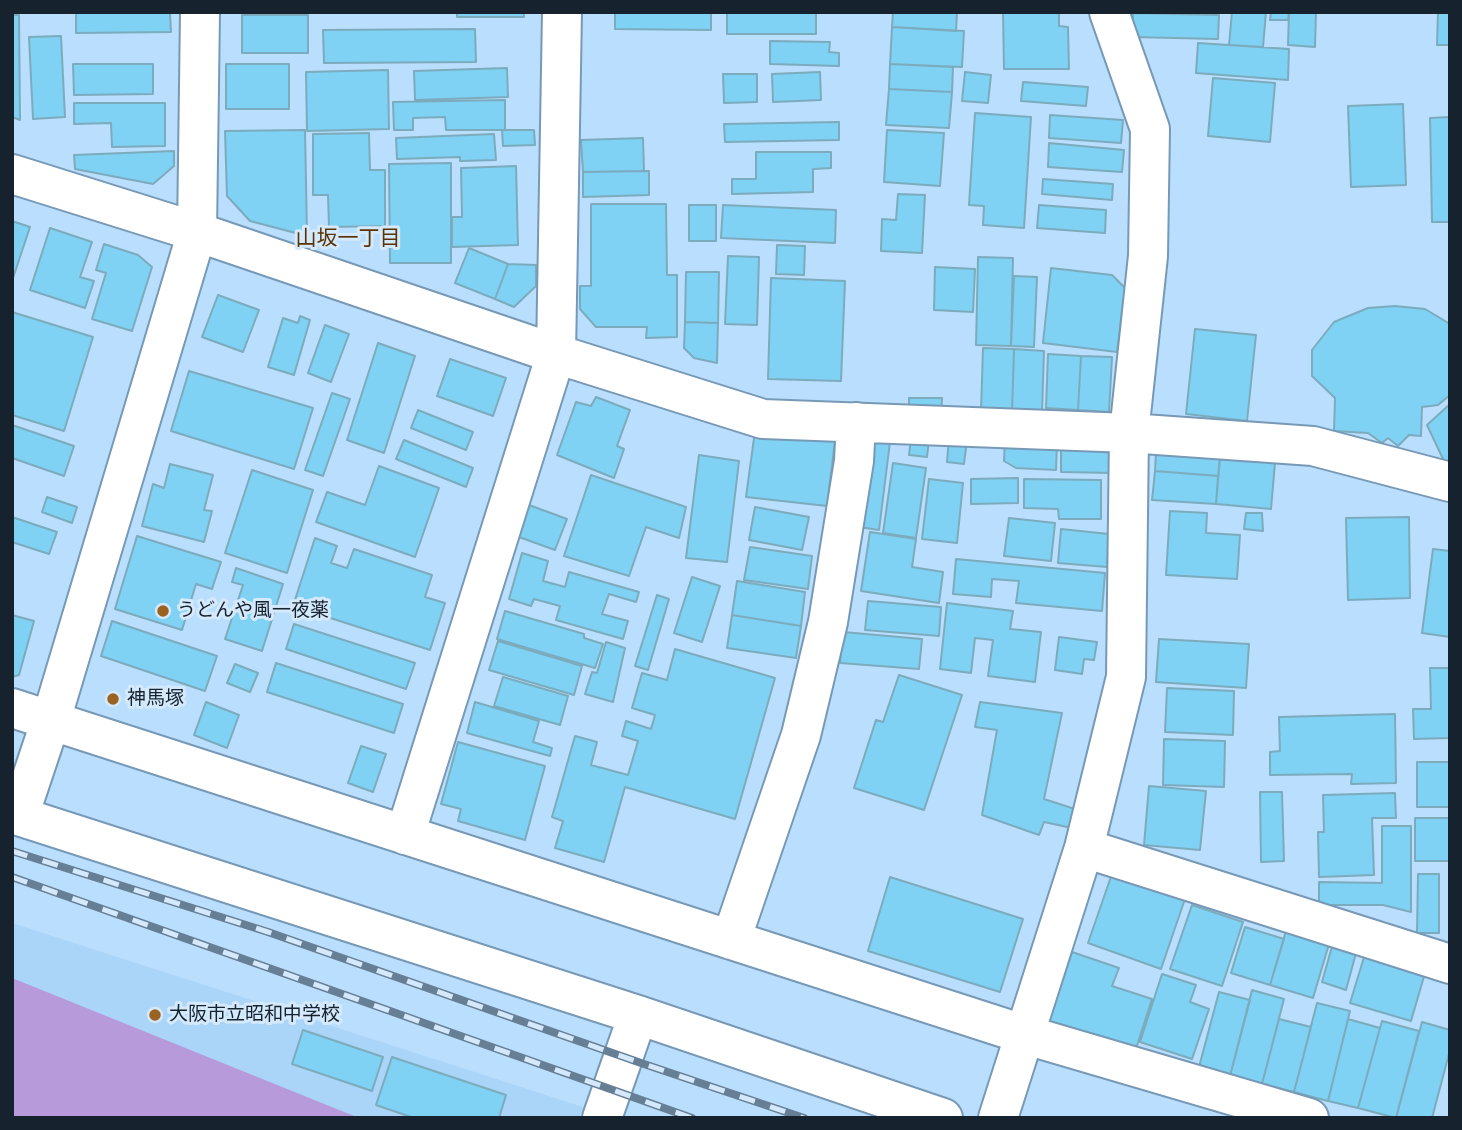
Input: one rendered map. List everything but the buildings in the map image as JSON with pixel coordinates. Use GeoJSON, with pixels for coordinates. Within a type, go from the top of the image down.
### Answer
{"type":"FeatureCollection","features":[{"type":"Feature","properties":{"kind":"street"},"geometry":{"type":"LineString","coordinates":[[200,12],[197,232],[51,720],[16,815],[638,1015],[943,1118]]}},
{"type":"Feature","properties":{"kind":"street"},"geometry":{"type":"LineString","coordinates":[[405,835],[556,354],[562,12]]}},
{"type":"Feature","properties":{"kind":"street"},"geometry":{"type":"LineString","coordinates":[[998,1118],[1084,848],[1126,677],[1129,433],[1148,256],[1150,129],[1112,27],[1109,12]]}},
{"type":"Feature","properties":{"kind":"street"},"geometry":{"type":"LineString","coordinates":[[12,174],[197,232],[556,354],[763,419],[1129,433],[1313,446],[1450,482]]}},
{"type":"Feature","properties":{"kind":"street"},"geometry":{"type":"LineString","coordinates":[[731,940],[801,734],[825,634],[854,461],[856,422]]}},
{"type":"Feature","properties":{"kind":"street"},"geometry":{"type":"LineString","coordinates":[[12,708],[1023,1034],[1308,1118]]}},
{"type":"Feature","properties":{"kind":"street"},"geometry":{"type":"LineString","coordinates":[[1084,848],[1450,964]]}},
{"type":"Feature","properties":{"kind":"street"},"geometry":{"type":"LineString","coordinates":[[602,1118],[638,1015]]}},
{"type":"Feature","properties":{"kind":"shaded area","name":"大阪市立昭和中学校"},"geometry":{"type":"Polygon","coordinates":[[[12,923],[583,1107],[579,1118],[12,1118],[12,923]]]}},
{"type":"Feature","properties":{"kind":"shaded area"},"geometry":{"type":"Polygon","coordinates":[[[12,978],[359,1118],[12,1118],[12,978]]]}},
{"type":"Feature","properties":{"kind":"railway"},"geometry":{"type":"LineString","coordinates":[[12,851],[268,932],[804,1118]]}},
{"type":"Feature","properties":{"kind":"railway"},"geometry":{"type":"LineString","coordinates":[[12,877],[692,1118]]}},
{"type":"Feature","properties":{"kind":"place","name":"うどんや風一夜薬"},"geometry":{"type":"Point","coordinates":[163,611]}},
{"type":"Feature","properties":{"kind":"place","name":"神馬塚"},"geometry":{"type":"Point","coordinates":[113,699]}},
{"type":"Feature","properties":{"kind":"place","name":"大阪市立昭和中学校"},"geometry":{"type":"Point","coordinates":[155,1015]}},
{"type":"Feature","properties":{"kind":"district","name":"山坂一丁目"},"geometry":{"type":"Point","coordinates":[348,239]}}]}
